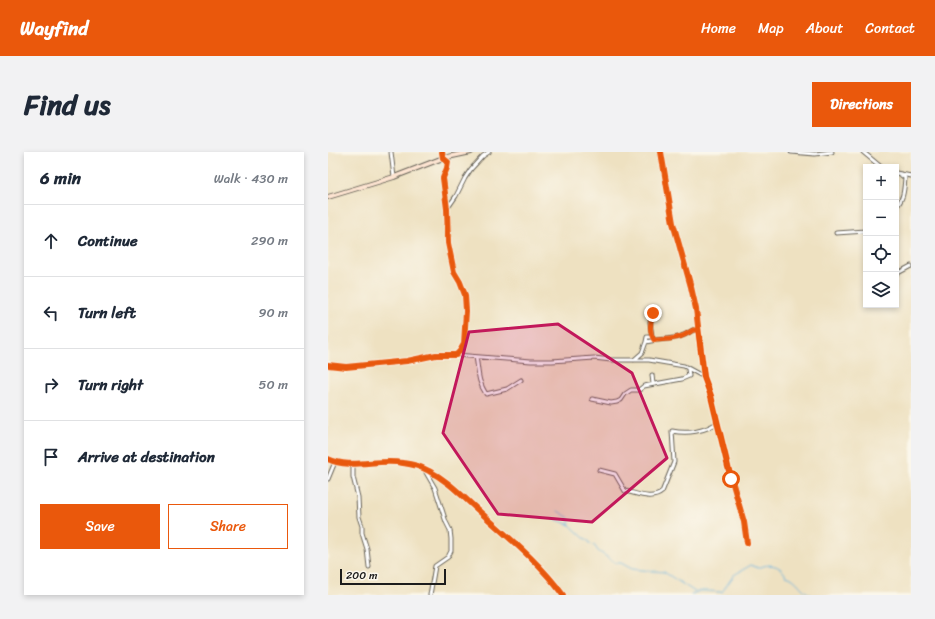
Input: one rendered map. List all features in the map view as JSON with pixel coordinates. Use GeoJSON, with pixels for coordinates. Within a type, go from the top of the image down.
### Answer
{"type":"FeatureCollection","features":[{"type":"Feature","properties":{"kind":"street"},"geometry":{"type":"LineString","coordinates":[[391,152],[394,177]]}},
{"type":"Feature","properties":{"kind":"street"},"geometry":{"type":"LineString","coordinates":[[442,152],[443,158],[448,162],[443,178],[447,209],[448,240],[453,271],[462,285],[466,306],[464,344],[456,355]]}},
{"type":"Feature","properties":{"kind":"street"},"geometry":{"type":"LineString","coordinates":[[328,197],[394,177],[443,158],[471,152]]}},
{"type":"Feature","properties":{"kind":"street"},"geometry":{"type":"LineString","coordinates":[[447,209],[456,196],[464,178],[489,152]]}},
{"type":"Feature","properties":{"kind":"street"},"geometry":{"type":"LineString","coordinates":[[660,152],[673,223],[691,287],[698,326],[704,377],[711,396],[728,467],[744,522],[747,544]]}},
{"type":"Feature","properties":{"kind":"street"},"geometry":{"type":"LineString","coordinates":[[791,152],[815,154],[832,152]]}},
{"type":"Feature","properties":{"kind":"street"},"geometry":{"type":"LineString","coordinates":[[864,152],[878,164]]}},
{"type":"Feature","properties":{"kind":"street"},"geometry":{"type":"LineString","coordinates":[[901,175],[911,176]]}},
{"type":"Feature","properties":{"kind":"street"},"geometry":{"type":"LineString","coordinates":[[899,204],[903,198],[905,178],[901,175]]}},
{"type":"Feature","properties":{"kind":"street"},"geometry":{"type":"LineString","coordinates":[[836,233],[863,231]]}},
{"type":"Feature","properties":{"kind":"street"},"geometry":{"type":"LineString","coordinates":[[899,272],[911,266]]}},
{"type":"Feature","properties":{"kind":"street"},"geometry":{"type":"LineString","coordinates":[[653,313],[650,322],[653,338]]}},
{"type":"Feature","properties":{"kind":"street"},"geometry":{"type":"LineString","coordinates":[[632,360],[640,355],[647,337],[676,338],[686,334],[698,326]]}},
{"type":"Feature","properties":{"kind":"street"},"geometry":{"type":"LineString","coordinates":[[693,330],[698,330]]}},
{"type":"Feature","properties":{"kind":"street"},"geometry":{"type":"LineString","coordinates":[[328,365],[346,367],[407,361],[436,355],[456,355],[531,361],[585,360],[594,358],[611,360],[649,360],[684,366],[704,377]]}},
{"type":"Feature","properties":{"kind":"street"},"geometry":{"type":"LineString","coordinates":[[476,357],[478,377],[481,387],[486,394],[507,388],[521,380]]}},
{"type":"Feature","properties":{"kind":"street"},"geometry":{"type":"LineString","coordinates":[[688,369],[689,376]]}},
{"type":"Feature","properties":{"kind":"street"},"geometry":{"type":"LineString","coordinates":[[592,399],[612,403],[617,402],[621,400],[628,391],[639,390],[644,386],[653,384],[682,379],[697,372]]}},
{"type":"Feature","properties":{"kind":"street"},"geometry":{"type":"LineString","coordinates":[[652,375],[653,384]]}},
{"type":"Feature","properties":{"kind":"street"},"geometry":{"type":"LineString","coordinates":[[599,470],[615,474],[625,491],[650,496],[659,495],[662,492],[674,462],[672,431],[683,432],[701,430],[711,428],[718,422]]}},
{"type":"Feature","properties":{"kind":"street"},"geometry":{"type":"LineString","coordinates":[[328,459],[335,462],[353,464],[392,461],[404,463],[424,469],[452,485],[543,571],[562,595]]}},
{"type":"Feature","properties":{"kind":"street"},"geometry":{"type":"LineString","coordinates":[[328,479],[335,462]]}},
{"type":"Feature","properties":{"kind":"street"},"geometry":{"type":"LineString","coordinates":[[353,464],[352,477],[358,497],[359,517],[367,549],[369,567]]}},
{"type":"Feature","properties":{"kind":"street"},"geometry":{"type":"LineString","coordinates":[[424,469],[435,488],[450,530],[451,539],[451,551],[448,557],[435,566],[430,595]]}},
{"type":"Feature","properties":{"kind":"highlighted area"},"geometry":{"type":"Polygon","coordinates":[[[558,324],[632,373],[667,458],[592,522],[498,514],[443,433],[469,332],[558,324]]]}},
{"type":"Feature","properties":{"kind":"waterway"},"geometry":{"type":"LineString","coordinates":[[558,511],[568,517],[570,525]]}},
{"type":"Feature","properties":{"kind":"waterway"},"geometry":{"type":"LineString","coordinates":[[553,518],[570,525],[588,540],[590,544],[594,545],[598,551],[616,563],[621,563],[632,569],[664,572],[695,592]]}},
{"type":"Feature","properties":{"kind":"waterway"},"geometry":{"type":"LineString","coordinates":[[691,595],[702,591],[722,592],[734,575],[751,565],[758,568],[766,565],[777,567],[781,569],[786,576],[793,579],[804,591],[811,595]]}},
{"type":"Feature","properties":{"kind":"cycle path"},"geometry":{"type":"LineString","coordinates":[[328,365],[346,367],[407,361],[436,355],[456,355],[464,344],[466,311],[465,295],[454,272],[448,243],[447,209],[443,178],[448,162],[443,158],[442,152]]}},
{"type":"Feature","properties":{"kind":"cycle path"},"geometry":{"type":"LineString","coordinates":[[661,152],[673,223],[696,309],[704,377],[711,396],[728,467],[744,522],[747,543]]}},
{"type":"Feature","properties":{"kind":"cycle path"},"geometry":{"type":"LineString","coordinates":[[328,459],[346,464],[384,462],[403,463],[420,467],[436,475],[456,490],[523,551],[544,572],[563,595]]}},
{"type":"Feature","properties":{"kind":"route"},"geometry":{"type":"LineString","coordinates":[[653,313],[650,322],[652,337],[654,340],[681,337],[693,330],[698,330],[704,366],[704,377],[717,418],[731,479]]}}]}
